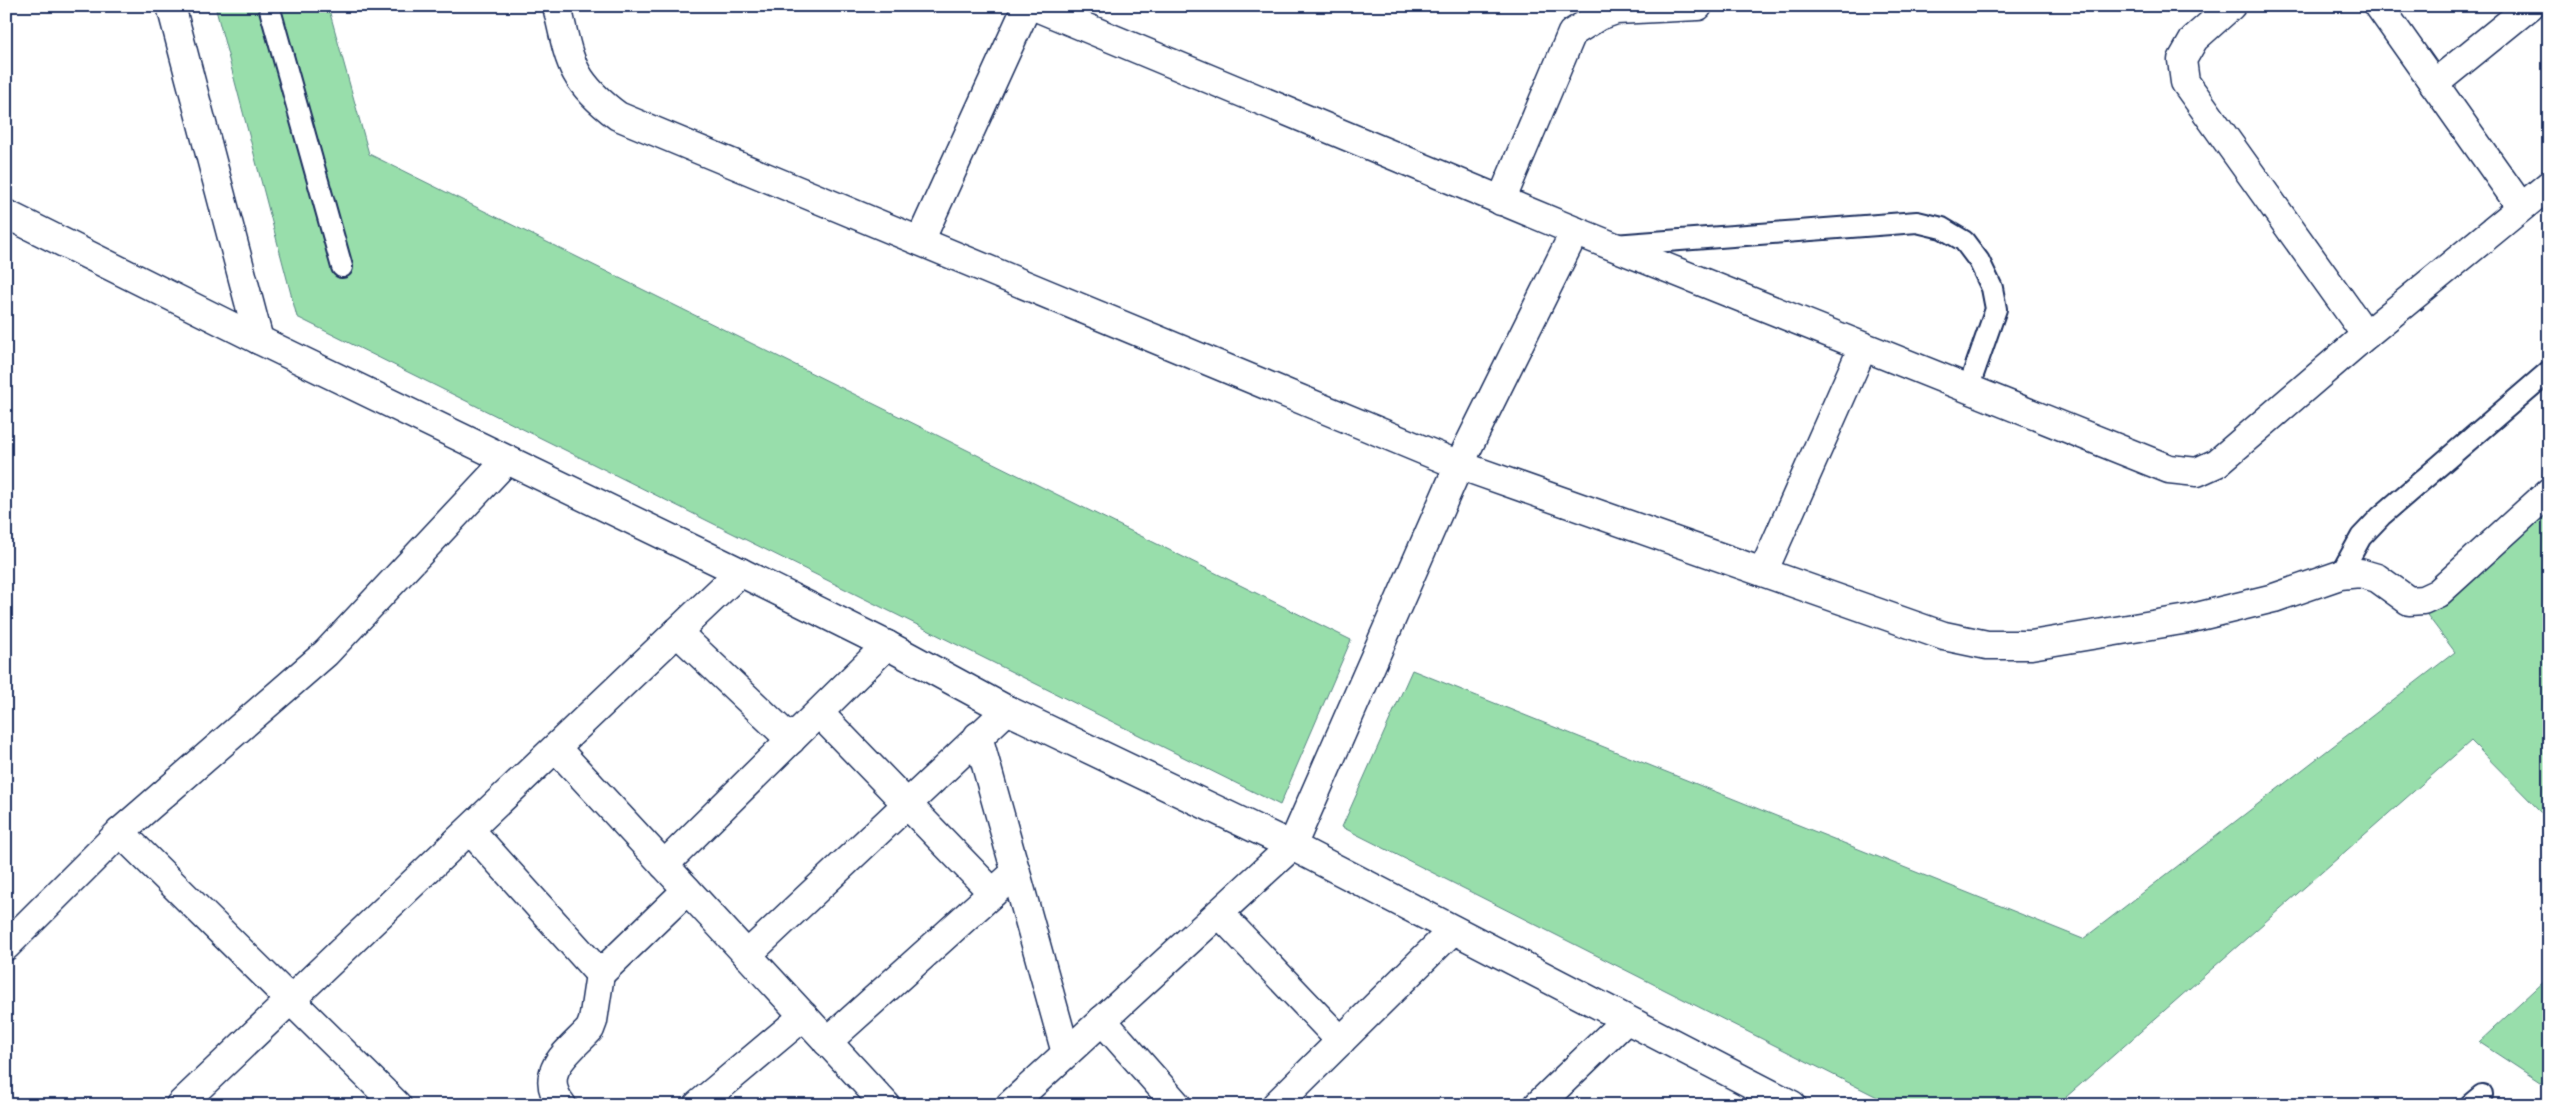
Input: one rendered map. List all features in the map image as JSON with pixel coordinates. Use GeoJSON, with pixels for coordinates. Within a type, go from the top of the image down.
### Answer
{"type":"FeatureCollection","features":[{"type":"Feature","properties":{"kind":"street"},"geometry":{"type":"LineString","coordinates":[[171,6],[259,340]]}},
{"type":"Feature","properties":{"kind":"street"},"geometry":{"type":"LineString","coordinates":[[557,6],[574,71],[600,101],[618,116],[1459,465],[1944,636],[1987,645],[2030,645],[2188,619],[2274,598],[2340,575],[2360,573],[2377,578],[2409,601],[2424,600],[2438,593],[2549,492]]}},
{"type":"Feature","properties":{"kind":"street"},"geometry":{"type":"LineString","coordinates":[[920,241],[1027,6]]}},
{"type":"Feature","properties":{"kind":"street"},"geometry":{"type":"LineString","coordinates":[[1034,6],[1501,202],[2169,469],[2197,472],[2217,463],[2366,335],[2549,185]]}},
{"type":"Feature","properties":{"kind":"street"},"geometry":{"type":"LineString","coordinates":[[1501,202],[1572,33],[1598,16],[1616,10],[1698,6]]}},
{"type":"Feature","properties":{"kind":"street"},"geometry":{"type":"LineString","coordinates":[[2231,6],[2194,39],[2182,60],[2185,82],[2366,335]]}},
{"type":"Feature","properties":{"kind":"street"},"geometry":{"type":"LineString","coordinates":[[2379,6],[2521,207]]}},
{"type":"Feature","properties":{"kind":"street"},"geometry":{"type":"LineString","coordinates":[[2434,84],[2530,6]]}},
{"type":"Feature","properties":{"kind":"street"},"geometry":{"type":"LineString","coordinates":[[6,214],[259,340],[740,572],[887,645],[1007,710],[1292,846],[1792,1105]]}},
{"type":"Feature","properties":{"kind":"street"},"geometry":{"type":"LineString","coordinates":[[1010,1105],[1292,846],[1459,465],[1575,231]]}},
{"type":"Feature","properties":{"kind":"street"},"geometry":{"type":"LineString","coordinates":[[1762,572],[1863,347]]}},
{"type":"Feature","properties":{"kind":"street"},"geometry":{"type":"LineString","coordinates":[[6,946],[120,832],[326,653],[507,460]]}},
{"type":"Feature","properties":{"kind":"street"},"geometry":{"type":"LineString","coordinates":[[180,1105],[740,572]]}},
{"type":"Feature","properties":{"kind":"street"},"geometry":{"type":"LineString","coordinates":[[677,632],[791,740]]}},
{"type":"Feature","properties":{"kind":"street"},"geometry":{"type":"LineString","coordinates":[[664,865],[887,645]]}},
{"type":"Feature","properties":{"kind":"street"},"geometry":{"type":"LineString","coordinates":[[747,955],[906,803],[1007,710]]}},
{"type":"Feature","properties":{"kind":"street"},"geometry":{"type":"LineString","coordinates":[[818,713],[993,893]]}},
{"type":"Feature","properties":{"kind":"street"},"geometry":{"type":"LineString","coordinates":[[978,736],[1066,1053]]}},
{"type":"Feature","properties":{"kind":"street"},"geometry":{"type":"LineString","coordinates":[[556,748],[886,1105]]}},
{"type":"Feature","properties":{"kind":"street"},"geometry":{"type":"LineString","coordinates":[[470,830],[600,974]]}},
{"type":"Feature","properties":{"kind":"street"},"geometry":{"type":"LineString","coordinates":[[120,832],[291,1001],[387,1101]]}},
{"type":"Feature","properties":{"kind":"street"},"geometry":{"type":"LineString","coordinates":[[827,1042],[1016,872]]}},
{"type":"Feature","properties":{"kind":"street"},"geometry":{"type":"LineString","coordinates":[[562,1105],[552,1088],[553,1070],[590,1029],[593,1021],[600,974],[687,890]]}},
{"type":"Feature","properties":{"kind":"street"},"geometry":{"type":"LineString","coordinates":[[1219,913],[1341,1041]]}},
{"type":"Feature","properties":{"kind":"street"},"geometry":{"type":"LineString","coordinates":[[1276,1105],[1454,930]]}},
{"type":"Feature","properties":{"kind":"street"},"geometry":{"type":"LineString","coordinates":[[715,1099],[804,1016]]}},
{"type":"Feature","properties":{"kind":"street"},"geometry":{"type":"LineString","coordinates":[[1102,1020],[1178,1105]]}},
{"type":"Feature","properties":{"kind":"street"},"geometry":{"type":"LineString","coordinates":[[1538,1105],[1626,1020]]}},
{"type":"Feature","properties":{"kind":"lane"},"geometry":{"type":"LineString","coordinates":[[269,6],[342,267]]}},
{"type":"Feature","properties":{"kind":"lane"},"geometry":{"type":"LineString","coordinates":[[1612,245],[1917,222],[1942,228],[1964,241],[1979,261],[1992,288],[1996,308],[1968,389]]}},
{"type":"Feature","properties":{"kind":"lane"},"geometry":{"type":"LineString","coordinates":[[2340,575],[2361,537],[2380,516],[2549,371]]}},
{"type":"Feature","properties":{"kind":"green space"},"geometry":{"type":"Polygon","coordinates":[[[215,6],[328,6],[369,154],[1351,640],[1280,805],[297,317],[215,6]]]}},
{"type":"Feature","properties":{"kind":"green space"},"geometry":{"type":"Polygon","coordinates":[[[2549,485],[2549,820],[2471,741],[2057,1105],[1893,1105],[1342,827],[1412,670],[2083,939],[2455,652],[2412,595],[2549,485]]]}},
{"type":"Feature","properties":{"kind":"green space"},"geometry":{"type":"Polygon","coordinates":[[[2549,977],[2549,1088],[2479,1042],[2549,977]]]}}]}
